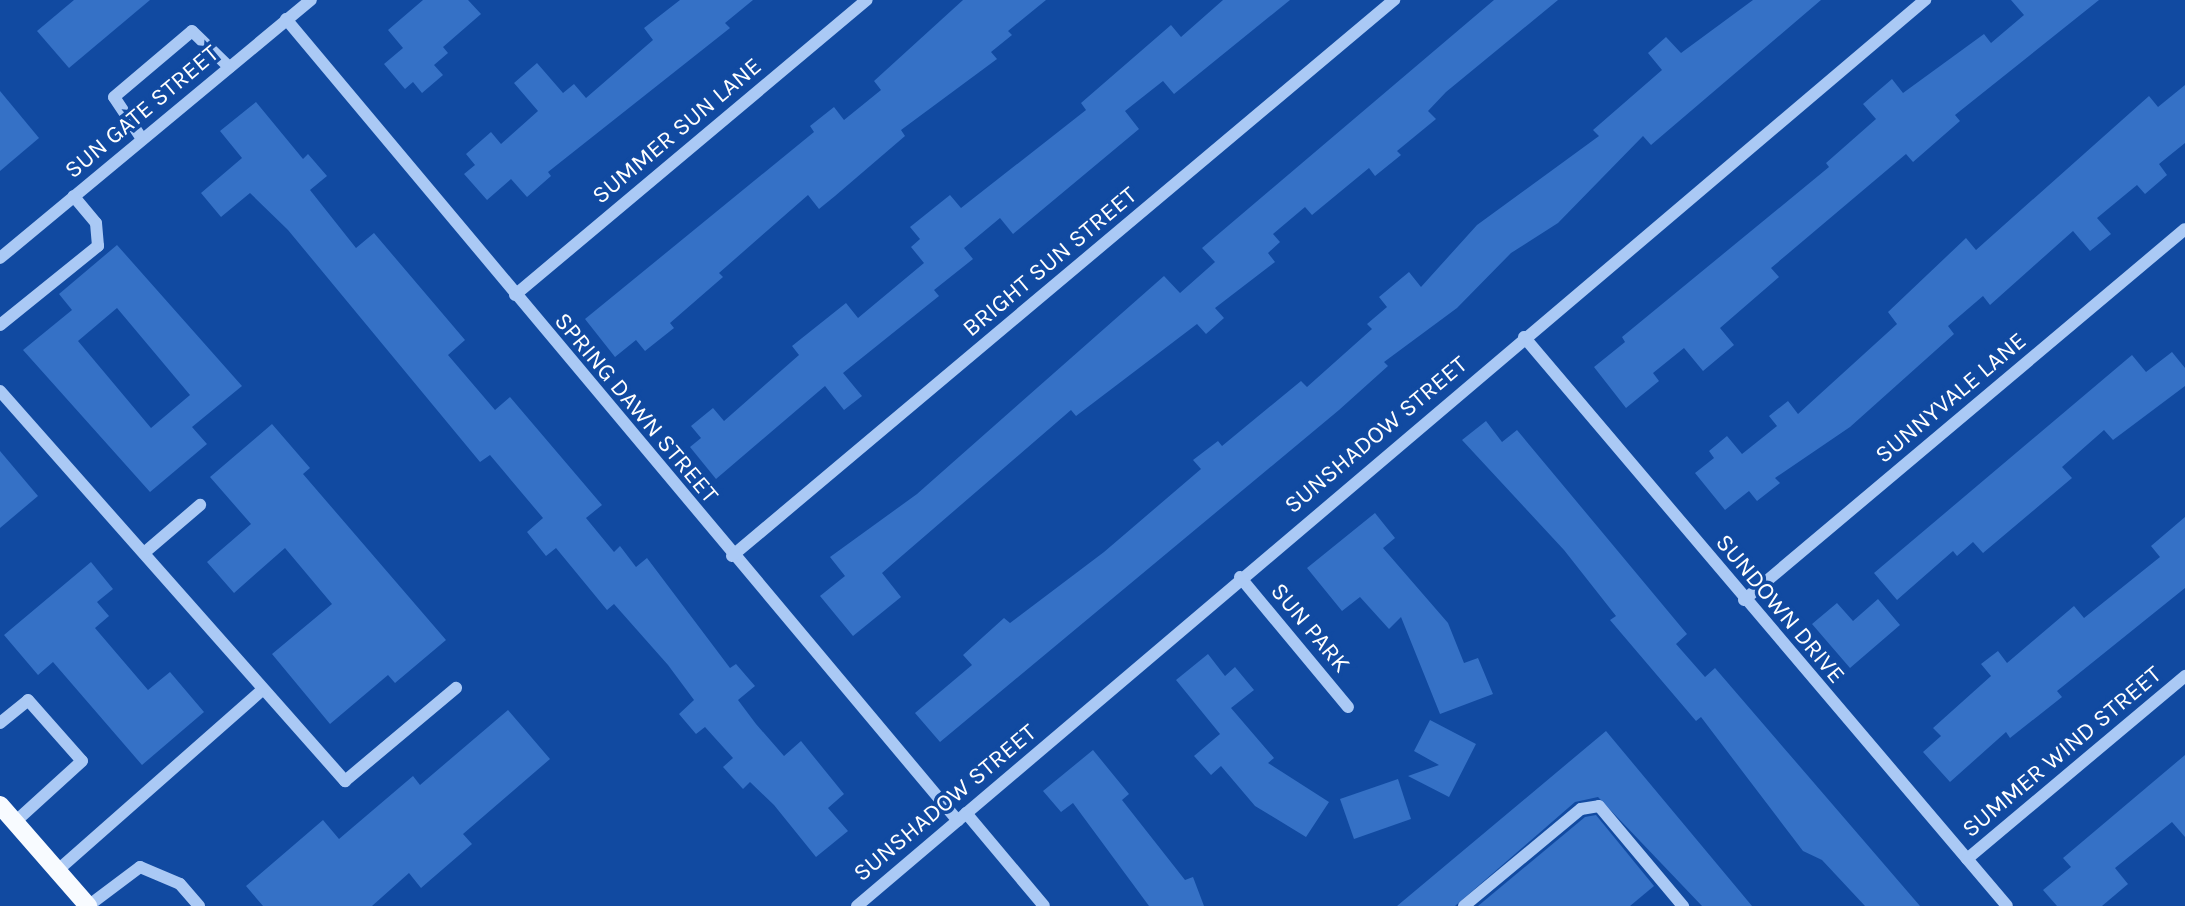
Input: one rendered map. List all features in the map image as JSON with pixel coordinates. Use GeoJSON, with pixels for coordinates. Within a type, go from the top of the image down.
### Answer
{"type":"FeatureCollection","features":[{"type":"Feature","properties":{"kind":"main road"},"geometry":{"type":"LineString","coordinates":[[0,805],[88,906]]}},
{"type":"Feature","properties":{"kind":"street","name":"SUN GATE STREET"},"geometry":{"type":"LineString","coordinates":[[0,257],[311,0]]}},
{"type":"Feature","properties":{"kind":"street","name":"SUMMER SUN LANE"},"geometry":{"type":"LineString","coordinates":[[515,295],[866,0]]}},
{"type":"Feature","properties":{"kind":"street","name":"BRIGHT SUN STREET"},"geometry":{"type":"LineString","coordinates":[[732,556],[1394,0]]}},
{"type":"Feature","properties":{"kind":"street","name":"SUNSHADOW STREET"},"geometry":{"type":"LineString","coordinates":[[857,906],[1240,577],[1925,0]]}},
{"type":"Feature","properties":{"kind":"street","name":"SPRING DAWN STREET"},"geometry":{"type":"LineString","coordinates":[[286,19],[732,556],[1044,906]]}},
{"type":"Feature","properties":{"kind":"street"},"geometry":{"type":"LineString","coordinates":[[142,139],[114,97],[192,31],[229,67]]}},
{"type":"Feature","properties":{"kind":"street"},"geometry":{"type":"LineString","coordinates":[[0,325],[98,246],[96,223],[74,196]]}},
{"type":"Feature","properties":{"kind":"street","name":"SUNNYVALE LANE"},"geometry":{"type":"LineString","coordinates":[[1744,600],[2185,229]]}},
{"type":"Feature","properties":{"kind":"street","name":"SUNDOWN DRIVE"},"geometry":{"type":"LineString","coordinates":[[1524,337],[1744,600],[2007,906]]}},
{"type":"Feature","properties":{"kind":"street"},"geometry":{"type":"LineString","coordinates":[[0,391],[262,690],[345,780],[456,688]]}},
{"type":"Feature","properties":{"kind":"street"},"geometry":{"type":"LineString","coordinates":[[144,553],[200,505]]}},
{"type":"Feature","properties":{"kind":"street","name":"SUN PARK"},"geometry":{"type":"LineString","coordinates":[[1240,577],[1348,707]]}},
{"type":"Feature","properties":{"kind":"street","name":"SUMMER WIND STREET"},"geometry":{"type":"LineString","coordinates":[[1966,859],[2185,676]]}},
{"type":"Feature","properties":{"kind":"street"},"geometry":{"type":"LineString","coordinates":[[58,870],[262,690]]}},
{"type":"Feature","properties":{"kind":"street"},"geometry":{"type":"LineString","coordinates":[[0,723],[28,699],[82,761],[15,822]]}},
{"type":"Feature","properties":{"kind":"street"},"geometry":{"type":"LineString","coordinates":[[1464,906],[1581,809],[1600,806],[1683,906]]}},
{"type":"Feature","properties":{"kind":"street"},"geometry":{"type":"LineString","coordinates":[[88,906],[140,867],[180,884],[199,906]]}},
{"type":"Feature","properties":{"kind":"building"},"geometry":{"type":"Polygon","coordinates":[[[74,0],[150,0],[69,68],[37,31],[74,0]]]}},
{"type":"Feature","properties":{"kind":"building"},"geometry":{"type":"Polygon","coordinates":[[[423,0],[468,0],[481,14],[443,47],[448,53],[434,65],[443,75],[422,93],[413,82],[405,89],[384,64],[403,48],[388,30],[423,0]]]}},
{"type":"Feature","properties":{"kind":"building"},"geometry":{"type":"Polygon","coordinates":[[[680,0],[753,0],[725,23],[730,28],[548,172],[551,176],[527,197],[511,179],[487,200],[464,174],[475,165],[466,154],[491,132],[501,144],[538,111],[514,83],[537,63],[563,93],[574,84],[586,98],[653,40],[644,28],[680,0]]]}},
{"type":"Feature","properties":{"kind":"building"},"geometry":{"type":"Polygon","coordinates":[[[963,0],[1046,0],[1008,31],[1012,35],[991,52],[997,59],[901,130],[905,136],[835,196],[819,209],[808,195],[719,273],[723,277],[670,323],[674,328],[645,351],[636,340],[615,357],[585,319],[814,132],[810,126],[834,107],[844,120],[881,90],[874,81],[963,0]]]}},
{"type":"Feature","properties":{"kind":"building"},"geometry":{"type":"Polygon","coordinates":[[[1223,0],[1290,0],[1174,94],[1163,81],[1125,111],[1139,129],[1013,234],[1000,218],[964,248],[973,259],[934,290],[939,296],[843,373],[862,396],[844,410],[825,386],[716,479],[690,447],[701,438],[691,426],[713,408],[724,421],[799,355],[792,346],[846,303],[858,318],[924,263],[911,247],[920,239],[910,227],[950,195],[961,208],[1086,110],[1081,103],[1171,25],[1181,37],[1223,0]]]}},
{"type":"Feature","properties":{"kind":"building"},"geometry":{"type":"Polygon","coordinates":[[[1494,0],[1558,0],[1446,92],[1428,111],[1436,119],[1397,151],[1401,155],[1375,176],[1369,168],[1312,215],[1305,207],[1273,234],[1280,242],[1268,253],[1275,262],[1215,308],[1224,318],[1206,334],[1197,324],[1076,416],[1071,410],[882,573],[901,597],[853,636],[820,596],[845,576],[830,557],[917,494],[1164,276],[1180,293],[1215,262],[1202,248],[1494,0]]]}},
{"type":"Feature","properties":{"kind":"building"},"geometry":{"type":"Polygon","coordinates":[[[1753,0],[1821,0],[1651,145],[1643,136],[1558,223],[1511,253],[1457,308],[1384,362],[1388,366],[1339,410],[940,742],[915,713],[972,665],[963,655],[1004,618],[1010,623],[1104,552],[1201,469],[1193,460],[1218,441],[1222,446],[1301,381],[1307,387],[1372,329],[1367,324],[1387,307],[1379,297],[1409,272],[1421,287],[1477,225],[1599,136],[1593,130],[1662,70],[1648,53],[1666,37],[1681,53],[1753,0]]]}},
{"type":"Feature","properties":{"kind":"building"},"geometry":{"type":"Polygon","coordinates":[[[2011,0],[2099,0],[1955,115],[1960,121],[1913,162],[1906,154],[1771,268],[1779,277],[1720,328],[1734,345],[1703,371],[1684,348],[1653,373],[1659,381],[1626,408],[1594,367],[1625,342],[1622,337],[1829,167],[1826,163],[1876,119],[1863,104],[1892,79],[1903,93],[1984,34],[1991,43],[2024,15],[2011,0]]]}},
{"type":"Feature","properties":{"kind":"building"},"geometry":{"type":"Polygon","coordinates":[[[2185,85],[2185,143],[2159,164],[2167,175],[2145,194],[2137,185],[2097,218],[2111,234],[2090,251],[2073,231],[1990,305],[1983,296],[1948,326],[1954,334],[1850,427],[1775,478],[1780,483],[1757,501],[1749,491],[1725,510],[1695,473],[1714,458],[1709,451],[1727,436],[1742,454],[1777,426],[1769,416],[1788,401],[1798,414],[1897,324],[1888,312],[1966,238],[1976,250],[2149,96],[2158,107],[2185,85]]]}},
{"type":"Feature","properties":{"kind":"building"},"geometry":{"type":"Polygon","coordinates":[[[0,91],[39,138],[0,171],[0,91]]]}},
{"type":"Feature","properties":{"kind":"building"},"geometry":{"type":"Polygon","coordinates":[[[256,102],[303,159],[308,154],[327,176],[310,190],[356,248],[374,233],[465,340],[448,355],[495,410],[510,397],[602,505],[586,518],[614,552],[620,546],[636,567],[647,558],[730,668],[736,664],[755,686],[738,700],[756,724],[784,756],[801,741],[844,794],[828,808],[848,831],[816,857],[774,805],[750,782],[743,789],[723,767],[733,758],[705,727],[696,734],[679,714],[694,700],[668,665],[614,604],[607,610],[556,548],[546,556],[527,532],[543,518],[490,455],[480,462],[288,230],[250,193],[221,217],[201,193],[242,158],[220,131],[256,102]]]}},
{"type":"Feature","properties":{"kind":"building"},"geometry":{"type":"Polygon","coordinates":[[[117,245],[242,386],[192,427],[207,444],[150,492],[23,350],[72,310],[59,294],[117,245]],[[117,308],[78,341],[151,428],[190,395],[117,308]]]}},
{"type":"Feature","properties":{"kind":"building"},"geometry":{"type":"Polygon","coordinates":[[[2172,352],[2185,368],[2185,386],[2113,440],[2104,430],[2062,467],[2072,478],[1983,553],[1973,542],[1957,556],[1953,551],[1897,600],[1874,573],[2132,355],[2146,372],[2172,352]]]}},
{"type":"Feature","properties":{"kind":"building"},"geometry":{"type":"Polygon","coordinates":[[[1486,421],[1502,442],[1517,430],[1687,634],[1676,644],[1705,677],[1715,668],[1920,906],[1865,906],[1822,860],[1803,851],[1701,717],[1696,721],[1610,620],[1616,616],[1564,550],[1462,440],[1486,421]]]}},
{"type":"Feature","properties":{"kind":"building"},"geometry":{"type":"Polygon","coordinates":[[[272,424],[310,468],[303,474],[446,640],[395,683],[388,675],[330,724],[272,654],[332,604],[285,548],[234,593],[207,562],[251,524],[210,477],[272,424]]]}},
{"type":"Feature","properties":{"kind":"building"},"geometry":{"type":"Polygon","coordinates":[[[0,451],[38,496],[0,528],[0,451]]]}},
{"type":"Feature","properties":{"kind":"building"},"geometry":{"type":"Polygon","coordinates":[[[1375,513],[1395,538],[1383,548],[1448,623],[1464,663],[1478,658],[1493,694],[1440,714],[1401,617],[1389,629],[1360,597],[1342,611],[1307,568],[1375,513]]]}},
{"type":"Feature","properties":{"kind":"building"},"geometry":{"type":"Polygon","coordinates":[[[2185,517],[2185,588],[2057,691],[2062,697],[2010,738],[2006,732],[1950,782],[1923,752],[1941,736],[1933,728],[1991,676],[1981,664],[1998,651],[2007,663],[2074,606],[2084,618],[2160,557],[2151,546],[2185,517]]]}},
{"type":"Feature","properties":{"kind":"building"},"geometry":{"type":"Polygon","coordinates":[[[91,562],[113,589],[97,602],[109,616],[95,628],[148,690],[170,672],[204,712],[142,765],[53,662],[38,675],[4,635],[91,562]]]}},
{"type":"Feature","properties":{"kind":"building"},"geometry":{"type":"Polygon","coordinates":[[[1878,599],[1900,625],[1850,668],[1812,624],[1837,603],[1853,621],[1878,599]]]}},
{"type":"Feature","properties":{"kind":"building"},"geometry":{"type":"Polygon","coordinates":[[[1208,654],[1225,676],[1235,667],[1254,690],[1231,708],[1274,758],[1268,763],[1329,802],[1306,837],[1255,806],[1221,766],[1211,775],[1194,756],[1220,734],[1176,680],[1208,654]]]}},
{"type":"Feature","properties":{"kind":"building"},"geometry":{"type":"Polygon","coordinates":[[[508,710],[550,759],[463,834],[472,844],[421,888],[409,873],[372,906],[263,906],[246,886],[323,820],[339,839],[413,776],[420,785],[508,710]]]}},
{"type":"Feature","properties":{"kind":"building"},"geometry":{"type":"Polygon","coordinates":[[[1430,720],[1476,744],[1449,797],[1408,776],[1439,765],[1414,751],[1430,720]]]}},
{"type":"Feature","properties":{"kind":"building"},"geometry":{"type":"Polygon","coordinates":[[[1606,731],[1752,906],[1702,906],[1598,797],[1575,802],[1455,906],[1397,906],[1606,731]]]}},
{"type":"Feature","properties":{"kind":"building"},"geometry":{"type":"Polygon","coordinates":[[[1093,750],[1129,794],[1122,800],[1185,880],[1193,877],[1204,906],[1149,906],[1073,803],[1061,812],[1043,791],[1093,750]]]}},
{"type":"Feature","properties":{"kind":"building"},"geometry":{"type":"Polygon","coordinates":[[[2185,755],[2185,837],[2172,822],[2115,868],[2128,884],[2102,906],[2057,906],[2043,890],[2071,867],[2063,858],[2185,755]]]}},
{"type":"Feature","properties":{"kind":"building"},"geometry":{"type":"Polygon","coordinates":[[[1398,779],[1411,819],[1354,839],[1340,799],[1398,779]]]}},
{"type":"Feature","properties":{"kind":"building"},"geometry":{"type":"Polygon","coordinates":[[[1596,815],[1654,886],[1630,906],[1478,906],[1585,817],[1596,815]]]}}]}
